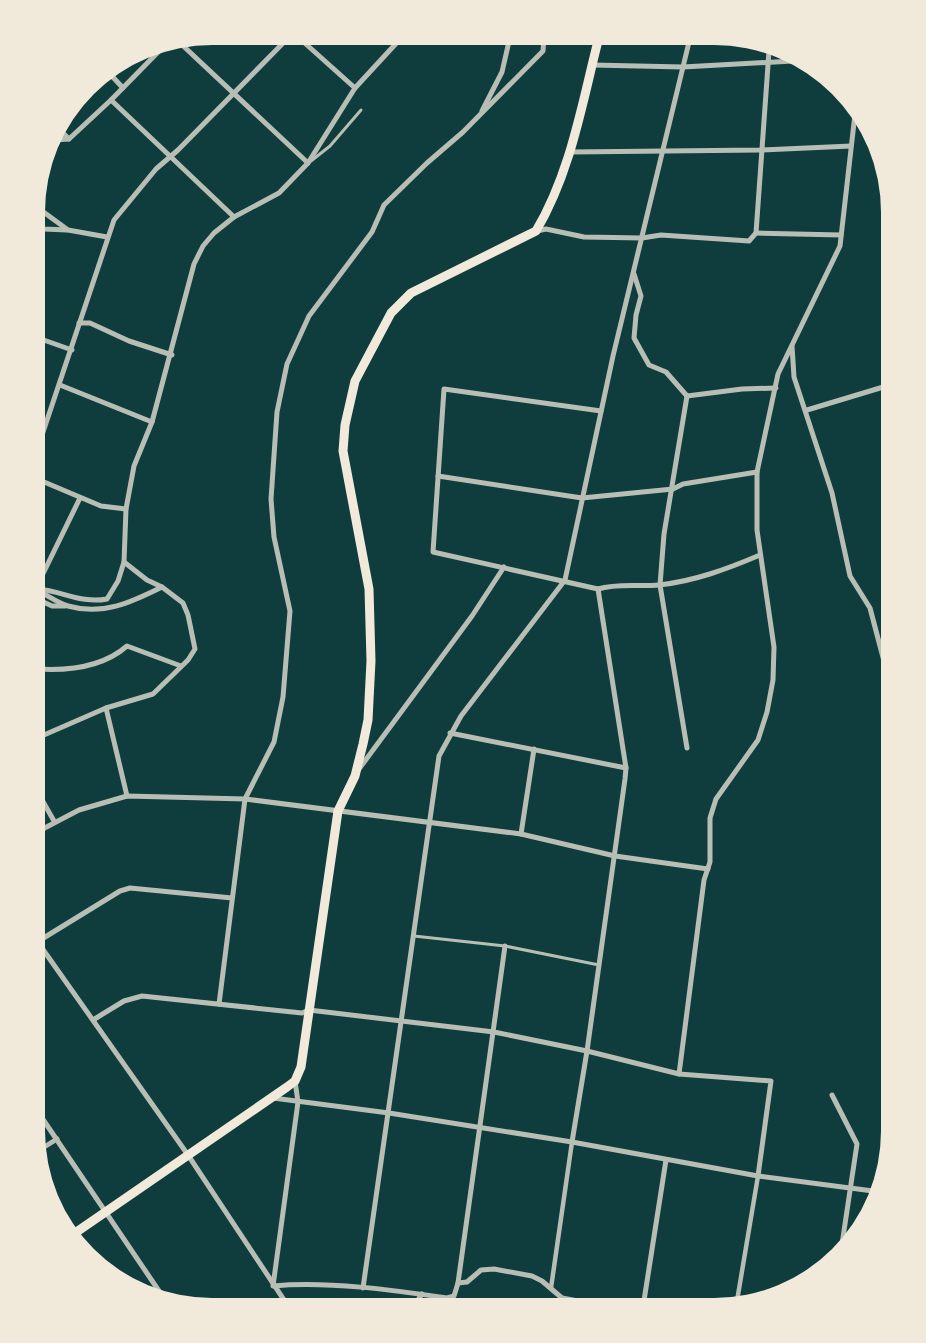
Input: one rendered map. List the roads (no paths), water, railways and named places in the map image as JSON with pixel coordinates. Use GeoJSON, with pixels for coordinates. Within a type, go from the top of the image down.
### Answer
{"type":"FeatureCollection","features":[{"type":"Feature","properties":{"kind":"main road"},"geometry":{"type":"LineString","coordinates":[[78,1231],[272,1098],[295,1081],[301,1068],[338,812],[355,776],[368,720],[372,636],[369,589],[343,451],[345,425],[355,381],[391,312],[406,297],[441,276],[536,231],[545,216],[571,152],[597,45]]}},
{"type":"Feature","properties":{"kind":"street"},"geometry":{"type":"LineString","coordinates":[[45,427],[72,350],[107,236],[114,220],[139,188],[281,45]]}},
{"type":"Feature","properties":{"kind":"street"},"geometry":{"type":"LineString","coordinates":[[308,45],[356,88]]}},
{"type":"Feature","properties":{"kind":"street"},"geometry":{"type":"LineString","coordinates":[[45,589],[75,599],[98,601],[107,599],[118,581],[124,562],[126,508],[134,466],[152,422],[172,355],[194,264],[203,246],[214,232],[234,217],[279,193],[308,163],[356,88],[395,45]]}},
{"type":"Feature","properties":{"kind":"street"},"geometry":{"type":"LineString","coordinates":[[481,114],[502,72],[508,45]]}},
{"type":"Feature","properties":{"kind":"street"},"geometry":{"type":"LineString","coordinates":[[219,1004],[244,799],[274,742],[283,697],[288,654],[290,611],[274,537],[271,499],[277,412],[287,364],[309,316],[372,232],[384,205],[481,114],[543,51],[543,45]]}},
{"type":"Feature","properties":{"kind":"street"},"geometry":{"type":"LineString","coordinates":[[363,1288],[414,936],[428,822],[439,756],[450,733],[565,580],[601,411],[661,152],[688,45]]}},
{"type":"Feature","properties":{"kind":"street"},"geometry":{"type":"LineString","coordinates":[[185,47],[308,163]]}},
{"type":"Feature","properties":{"kind":"street"},"geometry":{"type":"LineString","coordinates":[[536,231],[546,230],[584,237],[642,238],[661,235],[749,241],[756,233],[760,150],[768,55]]}},
{"type":"Feature","properties":{"kind":"street"},"geometry":{"type":"LineString","coordinates":[[62,139],[69,139],[154,56]]}},
{"type":"Feature","properties":{"kind":"street"},"geometry":{"type":"LineString","coordinates":[[592,65],[683,67],[785,61]]}},
{"type":"Feature","properties":{"kind":"street"},"geometry":{"type":"LineString","coordinates":[[113,78],[123,88]]}},
{"type":"Feature","properties":{"kind":"street"},"geometry":{"type":"LineString","coordinates":[[111,100],[234,217]]}},
{"type":"Feature","properties":{"kind":"street"},"geometry":{"type":"LineString","coordinates":[[679,1074],[703,890],[710,862],[710,818],[716,799],[758,740],[767,712],[773,680],[774,647],[756,530],[757,472],[778,374],[840,246],[854,122]]}},
{"type":"Feature","properties":{"kind":"street"},"geometry":{"type":"LineString","coordinates":[[64,134],[69,139]]}},
{"type":"Feature","properties":{"kind":"street"},"geometry":{"type":"LineString","coordinates":[[571,152],[760,150],[851,146]]}},
{"type":"Feature","properties":{"kind":"street"},"geometry":{"type":"LineString","coordinates":[[45,213],[68,230]]}},
{"type":"Feature","properties":{"kind":"street"},"geometry":{"type":"LineString","coordinates":[[45,229],[68,230],[107,236]]}},
{"type":"Feature","properties":{"kind":"street"},"geometry":{"type":"LineString","coordinates":[[756,233],[841,235]]}},
{"type":"Feature","properties":{"kind":"street"},"geometry":{"type":"LineString","coordinates":[[634,273],[641,296],[636,315],[634,338],[650,365],[666,372],[687,396],[664,534],[660,585],[687,748]]}},
{"type":"Feature","properties":{"kind":"street"},"geometry":{"type":"LineString","coordinates":[[79,323],[90,323],[129,341],[172,355]]}},
{"type":"Feature","properties":{"kind":"street"},"geometry":{"type":"LineString","coordinates":[[45,340],[72,350]]}},
{"type":"Feature","properties":{"kind":"street"},"geometry":{"type":"LineString","coordinates":[[792,345],[794,377],[832,494],[850,576],[870,608],[881,650]]}},
{"type":"Feature","properties":{"kind":"street"},"geometry":{"type":"LineString","coordinates":[[60,385],[152,422]]}},
{"type":"Feature","properties":{"kind":"street"},"geometry":{"type":"LineString","coordinates":[[687,396],[742,389],[776,388]]}},
{"type":"Feature","properties":{"kind":"street"},"geometry":{"type":"LineString","coordinates":[[806,410],[881,388]]}},
{"type":"Feature","properties":{"kind":"street"},"geometry":{"type":"LineString","coordinates":[[601,411],[444,389],[433,552],[565,580],[598,589],[608,586],[660,585],[716,574],[760,555]]}},
{"type":"Feature","properties":{"kind":"street"},"geometry":{"type":"LineString","coordinates":[[438,476],[582,498],[673,488],[683,484],[757,472]]}},
{"type":"Feature","properties":{"kind":"street"},"geometry":{"type":"LineString","coordinates":[[45,483],[101,506],[126,508]]}},
{"type":"Feature","properties":{"kind":"street"},"geometry":{"type":"LineString","coordinates":[[45,571],[80,498]]}},
{"type":"Feature","properties":{"kind":"street"},"geometry":{"type":"LineString","coordinates":[[45,735],[106,708],[153,694],[181,666],[195,648],[193,633],[183,603],[162,587],[147,580],[124,562]]}},
{"type":"Feature","properties":{"kind":"street"},"geometry":{"type":"LineString","coordinates":[[355,776],[472,616],[504,567]]}},
{"type":"Feature","properties":{"kind":"street"},"geometry":{"type":"LineString","coordinates":[[45,603],[52,606],[102,609],[128,604],[162,587]]}},
{"type":"Feature","properties":{"kind":"street"},"geometry":{"type":"LineString","coordinates":[[550,1288],[587,1051],[626,768],[598,589]]}},
{"type":"Feature","properties":{"kind":"street"},"geometry":{"type":"LineString","coordinates":[[45,593],[66,606]]}},
{"type":"Feature","properties":{"kind":"street"},"geometry":{"type":"LineString","coordinates":[[45,670],[58,671],[88,665],[115,656],[127,646],[181,666]]}},
{"type":"Feature","properties":{"kind":"street"},"geometry":{"type":"LineString","coordinates":[[106,708],[127,796]]}},
{"type":"Feature","properties":{"kind":"street"},"geometry":{"type":"LineString","coordinates":[[450,733],[626,768]]}},
{"type":"Feature","properties":{"kind":"street"},"geometry":{"type":"LineString","coordinates":[[521,834],[534,749]]}},
{"type":"Feature","properties":{"kind":"street"},"geometry":{"type":"LineString","coordinates":[[45,826],[54,820],[78,810],[127,796],[244,799],[521,834],[615,856],[708,869]]}},
{"type":"Feature","properties":{"kind":"street"},"geometry":{"type":"LineString","coordinates":[[45,805],[54,820]]}},
{"type":"Feature","properties":{"kind":"street"},"geometry":{"type":"LineString","coordinates":[[45,936],[120,890],[130,888],[232,898]]}},
{"type":"Feature","properties":{"kind":"street"},"geometry":{"type":"LineString","coordinates":[[273,1286],[289,1284],[363,1288],[447,1298],[454,1296],[458,1283],[481,1127],[505,946]]}},
{"type":"Feature","properties":{"kind":"street"},"geometry":{"type":"LineString","coordinates":[[45,952],[188,1155],[282,1298]]}},
{"type":"Feature","properties":{"kind":"street"},"geometry":{"type":"LineString","coordinates":[[93,1020],[124,1001],[142,996],[302,1013],[309,1010],[494,1032],[587,1051],[679,1074],[771,1081],[758,1176],[738,1297]]}},
{"type":"Feature","properties":{"kind":"street"},"geometry":{"type":"LineString","coordinates":[[273,1286],[298,1102],[295,1081]]}},
{"type":"Feature","properties":{"kind":"street"},"geometry":{"type":"LineString","coordinates":[[832,1095],[857,1144],[843,1237]]}},
{"type":"Feature","properties":{"kind":"street"},"geometry":{"type":"LineString","coordinates":[[272,1098],[481,1127],[758,1176],[870,1191]]}},
{"type":"Feature","properties":{"kind":"street"},"geometry":{"type":"LineString","coordinates":[[45,1122],[156,1288]]}},
{"type":"Feature","properties":{"kind":"street"},"geometry":{"type":"LineString","coordinates":[[46,1145],[56,1139]]}},
{"type":"Feature","properties":{"kind":"street"},"geometry":{"type":"LineString","coordinates":[[644,1298],[666,1160]]}},
{"type":"Feature","properties":{"kind":"street"},"geometry":{"type":"LineString","coordinates":[[458,1283],[467,1282],[481,1270],[494,1269],[532,1276],[562,1298]]}},
{"type":"Feature","properties":{"kind":"street"},"geometry":{"type":"LineString","coordinates":[[419,1298],[422,1294]]}},
{"type":"Feature","properties":{"kind":"lane"},"geometry":{"type":"LineString","coordinates":[[308,163],[330,146],[361,110]]}},
{"type":"Feature","properties":{"kind":"lane"},"geometry":{"type":"LineString","coordinates":[[414,936],[505,946],[599,965]]}}]}
